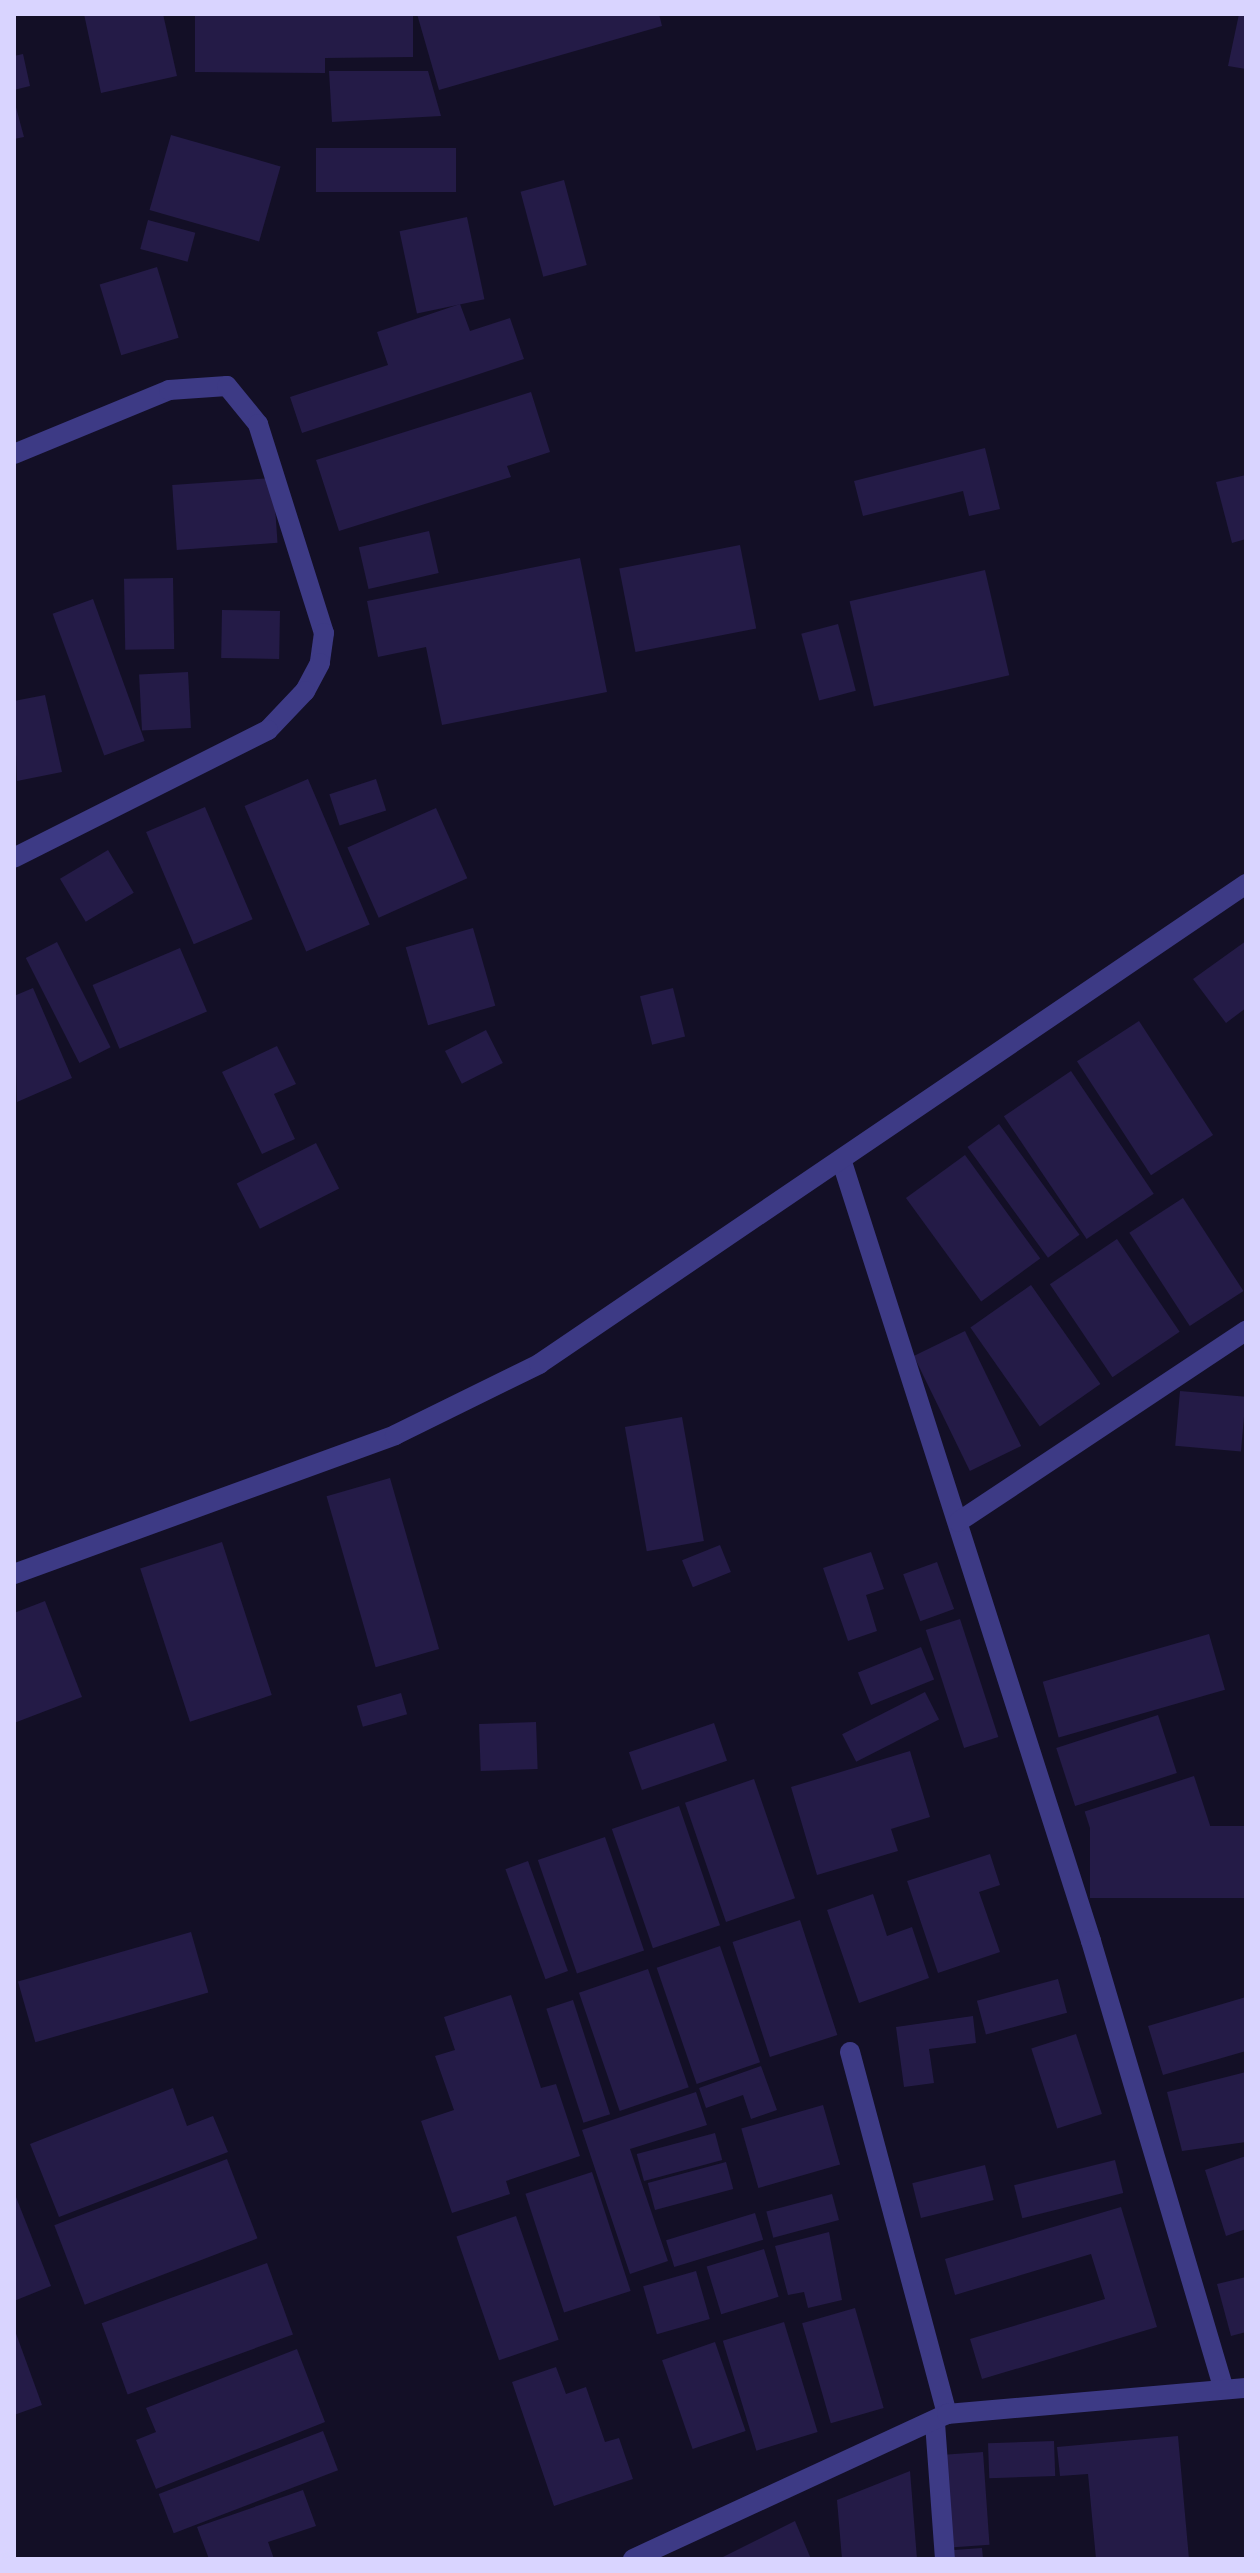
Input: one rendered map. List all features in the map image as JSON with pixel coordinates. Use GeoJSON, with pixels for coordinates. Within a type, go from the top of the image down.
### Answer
{"type":"FeatureCollection","features":[{"type":"Feature","properties":{"kind":"street"},"geometry":{"type":"LineString","coordinates":[[14,454],[169,390],[227,386],[258,424],[324,633],[305,691],[268,730],[14,858]]}},
{"type":"Feature","properties":{"kind":"street"},"geometry":{"type":"LineString","coordinates":[[14,1574],[395,1435],[539,1364],[842,1162],[1246,884]]}},
{"type":"Feature","properties":{"kind":"street"},"geometry":{"type":"LineString","coordinates":[[842,1162],[958,1522],[1223,2387]]}},
{"type":"Feature","properties":{"kind":"street"},"geometry":{"type":"LineString","coordinates":[[958,1522],[1246,1331]]}},
{"type":"Feature","properties":{"kind":"street"},"geometry":{"type":"LineString","coordinates":[[850,2052],[941,2418],[945,2559]]}},
{"type":"Feature","properties":{"kind":"street"},"geometry":{"type":"LineString","coordinates":[[633,2559],[941,2418],[1223,2387],[1246,2388]]}},
{"type":"Feature","properties":{"kind":"building"},"geometry":{"type":"Polygon","coordinates":[[[84,14],[163,14],[177,76],[101,93],[84,14]]]}},
{"type":"Feature","properties":{"kind":"building"},"geometry":{"type":"Polygon","coordinates":[[[195,14],[413,14],[413,57],[325,58],[325,73],[195,72],[195,14]]]}},
{"type":"Feature","properties":{"kind":"building"},"geometry":{"type":"Polygon","coordinates":[[[417,14],[659,14],[662,26],[439,90],[417,14]]]}},
{"type":"Feature","properties":{"kind":"building"},"geometry":{"type":"Polygon","coordinates":[[[1239,14],[1246,14],[1246,69],[1228,66],[1239,14]]]}},
{"type":"Feature","properties":{"kind":"building"},"geometry":{"type":"Polygon","coordinates":[[[23,54],[30,86],[14,90],[14,56],[23,54]]]}},
{"type":"Feature","properties":{"kind":"building"},"geometry":{"type":"Polygon","coordinates":[[[329,71],[428,71],[441,116],[332,122],[329,71]]]}},
{"type":"Feature","properties":{"kind":"building"},"geometry":{"type":"Polygon","coordinates":[[[14,100],[24,137],[14,139],[14,100]]]}},
{"type":"Feature","properties":{"kind":"building"},"geometry":{"type":"Polygon","coordinates":[[[171,135],[281,166],[259,241],[150,210],[171,135]]]}},
{"type":"Feature","properties":{"kind":"building"},"geometry":{"type":"Polygon","coordinates":[[[316,148],[456,148],[456,192],[316,192],[316,148]]]}},
{"type":"Feature","properties":{"kind":"building"},"geometry":{"type":"Polygon","coordinates":[[[564,180],[587,265],[543,277],[521,192],[564,180]]]}},
{"type":"Feature","properties":{"kind":"building"},"geometry":{"type":"Polygon","coordinates":[[[467,217],[484,299],[417,314],[400,231],[467,217]]]}},
{"type":"Feature","properties":{"kind":"building"},"geometry":{"type":"Polygon","coordinates":[[[148,220],[195,233],[188,262],[140,249],[148,220]]]}},
{"type":"Feature","properties":{"kind":"building"},"geometry":{"type":"Polygon","coordinates":[[[157,267],[179,338],[121,355],[100,285],[157,267]]]}},
{"type":"Feature","properties":{"kind":"building"},"geometry":{"type":"Polygon","coordinates":[[[460,304],[470,331],[510,318],[524,359],[302,433],[290,397],[388,365],[377,332],[460,304]]]}},
{"type":"Feature","properties":{"kind":"building"},"geometry":{"type":"Polygon","coordinates":[[[531,392],[550,452],[507,466],[511,477],[339,531],[316,460],[531,392]]]}},
{"type":"Feature","properties":{"kind":"building"},"geometry":{"type":"Polygon","coordinates":[[[985,448],[1000,509],[969,516],[963,491],[863,516],[854,481],[985,448]]]}},
{"type":"Feature","properties":{"kind":"building"},"geometry":{"type":"Polygon","coordinates":[[[1246,475],[1246,539],[1232,543],[1216,482],[1246,475]]]}},
{"type":"Feature","properties":{"kind":"building"},"geometry":{"type":"Polygon","coordinates":[[[273,478],[278,543],[177,550],[172,485],[273,478]]]}},
{"type":"Feature","properties":{"kind":"building"},"geometry":{"type":"Polygon","coordinates":[[[429,531],[439,573],[369,589],[359,547],[429,531]]]}},
{"type":"Feature","properties":{"kind":"building"},"geometry":{"type":"Polygon","coordinates":[[[740,545],[756,628],[635,652],[619,568],[740,545]]]}},
{"type":"Feature","properties":{"kind":"building"},"geometry":{"type":"Polygon","coordinates":[[[580,558],[607,692],[442,725],[426,647],[378,657],[367,601],[580,558]]]}},
{"type":"Feature","properties":{"kind":"building"},"geometry":{"type":"Polygon","coordinates":[[[985,570],[1009,675],[874,707],[850,601],[985,570]]]}},
{"type":"Feature","properties":{"kind":"building"},"geometry":{"type":"Polygon","coordinates":[[[173,578],[174,649],[125,650],[124,579],[173,578]]]}},
{"type":"Feature","properties":{"kind":"building"},"geometry":{"type":"Polygon","coordinates":[[[93,599],[145,741],[104,756],[53,614],[93,599]]]}},
{"type":"Feature","properties":{"kind":"building"},"geometry":{"type":"Polygon","coordinates":[[[222,610],[280,611],[279,659],[221,658],[222,610]]]}},
{"type":"Feature","properties":{"kind":"building"},"geometry":{"type":"Polygon","coordinates":[[[838,624],[856,691],[819,700],[801,634],[838,624]]]}},
{"type":"Feature","properties":{"kind":"building"},"geometry":{"type":"Polygon","coordinates":[[[188,672],[191,728],[142,730],[139,675],[188,672]]]}},
{"type":"Feature","properties":{"kind":"building"},"geometry":{"type":"Polygon","coordinates":[[[45,695],[62,772],[17,781],[14,701],[45,695]]]}},
{"type":"Feature","properties":{"kind":"building"},"geometry":{"type":"Polygon","coordinates":[[[308,779],[370,924],[306,951],[244,806],[308,779]]]}},
{"type":"Feature","properties":{"kind":"building"},"geometry":{"type":"Polygon","coordinates":[[[376,779],[386,810],[340,826],[329,794],[376,779]]]}},
{"type":"Feature","properties":{"kind":"building"},"geometry":{"type":"Polygon","coordinates":[[[205,807],[253,919],[194,944],[146,832],[205,807]]]}},
{"type":"Feature","properties":{"kind":"building"},"geometry":{"type":"Polygon","coordinates":[[[436,808],[467,878],[379,918],[347,847],[436,808]]]}},
{"type":"Feature","properties":{"kind":"building"},"geometry":{"type":"Polygon","coordinates":[[[108,850],[134,893],[86,922],[60,879],[108,850]]]}},
{"type":"Feature","properties":{"kind":"building"},"geometry":{"type":"Polygon","coordinates":[[[473,928],[495,1006],[428,1025],[406,947],[473,928]]]}},
{"type":"Feature","properties":{"kind":"building"},"geometry":{"type":"Polygon","coordinates":[[[1246,941],[1246,1008],[1226,1023],[1193,979],[1246,941]]]}},
{"type":"Feature","properties":{"kind":"building"},"geometry":{"type":"Polygon","coordinates":[[[57,942],[111,1047],[79,1063],[26,958],[57,942]]]}},
{"type":"Feature","properties":{"kind":"building"},"geometry":{"type":"Polygon","coordinates":[[[180,948],[207,1012],[120,1049],[93,985],[180,948]]]}},
{"type":"Feature","properties":{"kind":"building"},"geometry":{"type":"Polygon","coordinates":[[[33,988],[72,1078],[17,1102],[14,996],[33,988]]]}},
{"type":"Feature","properties":{"kind":"building"},"geometry":{"type":"Polygon","coordinates":[[[673,988],[685,1037],[652,1045],[640,996],[673,988]]]}},
{"type":"Feature","properties":{"kind":"building"},"geometry":{"type":"Polygon","coordinates":[[[1139,1021],[1213,1135],[1151,1175],[1077,1061],[1139,1021]]]}},
{"type":"Feature","properties":{"kind":"building"},"geometry":{"type":"Polygon","coordinates":[[[486,1030],[503,1063],[462,1084],[445,1051],[486,1030]]]}},
{"type":"Feature","properties":{"kind":"building"},"geometry":{"type":"Polygon","coordinates":[[[277,1046],[296,1084],[274,1094],[295,1139],[262,1154],[222,1072],[277,1046]]]}},
{"type":"Feature","properties":{"kind":"building"},"geometry":{"type":"Polygon","coordinates":[[[1071,1071],[1154,1194],[1087,1239],[1004,1116],[1071,1071]]]}},
{"type":"Feature","properties":{"kind":"building"},"geometry":{"type":"Polygon","coordinates":[[[999,1124],[1080,1235],[1048,1258],[967,1147],[999,1124]]]}},
{"type":"Feature","properties":{"kind":"building"},"geometry":{"type":"Polygon","coordinates":[[[316,1143],[339,1188],[260,1229],[237,1183],[316,1143]]]}},
{"type":"Feature","properties":{"kind":"building"},"geometry":{"type":"Polygon","coordinates":[[[965,1155],[1040,1259],[981,1301],[906,1198],[965,1155]]]}},
{"type":"Feature","properties":{"kind":"building"},"geometry":{"type":"Polygon","coordinates":[[[1183,1198],[1243,1291],[1190,1326],[1129,1233],[1183,1198]]]}},
{"type":"Feature","properties":{"kind":"building"},"geometry":{"type":"Polygon","coordinates":[[[1117,1239],[1180,1332],[1112,1377],[1050,1284],[1117,1239]]]}},
{"type":"Feature","properties":{"kind":"building"},"geometry":{"type":"Polygon","coordinates":[[[1031,1285],[1100,1384],[1040,1427],[970,1327],[1031,1285]]]}},
{"type":"Feature","properties":{"kind":"building"},"geometry":{"type":"Polygon","coordinates":[[[965,1331],[1021,1446],[970,1471],[914,1356],[965,1331]]]}},
{"type":"Feature","properties":{"kind":"building"},"geometry":{"type":"Polygon","coordinates":[[[1180,1391],[1246,1397],[1241,1452],[1175,1446],[1180,1391]]]}},
{"type":"Feature","properties":{"kind":"building"},"geometry":{"type":"Polygon","coordinates":[[[682,1417],[704,1541],[647,1551],[625,1427],[682,1417]]]}},
{"type":"Feature","properties":{"kind":"building"},"geometry":{"type":"Polygon","coordinates":[[[390,1478],[439,1649],[376,1667],[327,1496],[390,1478]]]}},
{"type":"Feature","properties":{"kind":"building"},"geometry":{"type":"Polygon","coordinates":[[[222,1542],[272,1695],[190,1722],[140,1569],[222,1542]]]}},
{"type":"Feature","properties":{"kind":"building"},"geometry":{"type":"Polygon","coordinates":[[[720,1545],[731,1572],[693,1587],[682,1560],[720,1545]]]}},
{"type":"Feature","properties":{"kind":"building"},"geometry":{"type":"Polygon","coordinates":[[[871,1552],[884,1589],[866,1595],[877,1631],[848,1641],[823,1568],[871,1552]]]}},
{"type":"Feature","properties":{"kind":"building"},"geometry":{"type":"Polygon","coordinates":[[[937,1562],[954,1609],[920,1621],[903,1574],[937,1562]]]}},
{"type":"Feature","properties":{"kind":"building"},"geometry":{"type":"Polygon","coordinates":[[[45,1601],[82,1697],[14,1723],[14,1613],[45,1601]]]}},
{"type":"Feature","properties":{"kind":"building"},"geometry":{"type":"Polygon","coordinates":[[[960,1619],[998,1737],[964,1748],[926,1630],[960,1619]]]}},
{"type":"Feature","properties":{"kind":"building"},"geometry":{"type":"Polygon","coordinates":[[[1209,1634],[1225,1690],[1059,1737],[1043,1682],[1209,1634]]]}},
{"type":"Feature","properties":{"kind":"building"},"geometry":{"type":"Polygon","coordinates":[[[921,1647],[934,1679],[871,1705],[858,1672],[921,1647]]]}},
{"type":"Feature","properties":{"kind":"building"},"geometry":{"type":"Polygon","coordinates":[[[925,1692],[939,1720],[856,1762],[842,1734],[925,1692]]]}},
{"type":"Feature","properties":{"kind":"building"},"geometry":{"type":"Polygon","coordinates":[[[401,1693],[407,1714],[363,1727],[357,1706],[401,1693]]]}},
{"type":"Feature","properties":{"kind":"building"},"geometry":{"type":"Polygon","coordinates":[[[1158,1715],[1177,1773],[1075,1806],[1056,1748],[1158,1715]]]}},
{"type":"Feature","properties":{"kind":"building"},"geometry":{"type":"Polygon","coordinates":[[[536,1722],[538,1769],[481,1771],[479,1724],[536,1722]]]}},
{"type":"Feature","properties":{"kind":"building"},"geometry":{"type":"Polygon","coordinates":[[[714,1723],[727,1761],[642,1790],[629,1752],[714,1723]]]}},
{"type":"Feature","properties":{"kind":"building"},"geometry":{"type":"Polygon","coordinates":[[[910,1751],[930,1817],[891,1829],[898,1851],[817,1875],[791,1787],[910,1751]]]}},
{"type":"Feature","properties":{"kind":"building"},"geometry":{"type":"Polygon","coordinates":[[[1194,1776],[1212,1831],[1103,1867],[1085,1812],[1194,1776]]]}},
{"type":"Feature","properties":{"kind":"building"},"geometry":{"type":"Polygon","coordinates":[[[754,1779],[795,1898],[726,1922],[685,1803],[754,1779]]]}},
{"type":"Feature","properties":{"kind":"building"},"geometry":{"type":"Polygon","coordinates":[[[679,1806],[720,1925],[653,1948],[612,1829],[679,1806]]]}},
{"type":"Feature","properties":{"kind":"building"},"geometry":{"type":"Polygon","coordinates":[[[1090,1826],[1246,1826],[1246,1898],[1090,1898],[1090,1826]]]}},
{"type":"Feature","properties":{"kind":"building"},"geometry":{"type":"Polygon","coordinates":[[[605,1837],[644,1950],[577,1974],[538,1860],[605,1837]]]}},
{"type":"Feature","properties":{"kind":"building"},"geometry":{"type":"Polygon","coordinates":[[[990,1854],[1000,1885],[979,1892],[1000,1952],[938,1973],[907,1881],[990,1854]]]}},
{"type":"Feature","properties":{"kind":"building"},"geometry":{"type":"Polygon","coordinates":[[[528,1861],[568,1971],[545,1979],[505,1869],[528,1861]]]}},
{"type":"Feature","properties":{"kind":"building"},"geometry":{"type":"Polygon","coordinates":[[[873,1894],[887,1936],[912,1927],[929,1978],[859,2003],[827,1910],[873,1894]]]}},
{"type":"Feature","properties":{"kind":"building"},"geometry":{"type":"Polygon","coordinates":[[[800,1920],[837,2035],[770,2057],[732,1942],[800,1920]]]}},
{"type":"Feature","properties":{"kind":"building"},"geometry":{"type":"Polygon","coordinates":[[[191,1932],[208,1993],[35,2042],[18,1982],[191,1932]]]}},
{"type":"Feature","properties":{"kind":"building"},"geometry":{"type":"Polygon","coordinates":[[[720,1946],[760,2062],[697,2084],[657,1968],[720,1946]]]}},
{"type":"Feature","properties":{"kind":"building"},"geometry":{"type":"Polygon","coordinates":[[[648,1969],[689,2087],[620,2111],[579,1993],[648,1969]]]}},
{"type":"Feature","properties":{"kind":"building"},"geometry":{"type":"Polygon","coordinates":[[[1058,1979],[1067,2013],[986,2035],[977,2001],[1058,1979]]]}},
{"type":"Feature","properties":{"kind":"building"},"geometry":{"type":"Polygon","coordinates":[[[511,1995],[541,2088],[556,2084],[580,2156],[506,2181],[510,2194],[452,2213],[421,2121],[454,2110],[435,2056],[455,2050],[444,2017],[511,1995]]]}},
{"type":"Feature","properties":{"kind":"building"},"geometry":{"type":"Polygon","coordinates":[[[1246,1997],[1246,2051],[1163,2075],[1148,2026],[1246,1997]]]}},
{"type":"Feature","properties":{"kind":"building"},"geometry":{"type":"Polygon","coordinates":[[[573,2000],[610,2114],[583,2123],[546,2009],[573,2000]]]}},
{"type":"Feature","properties":{"kind":"building"},"geometry":{"type":"Polygon","coordinates":[[[973,2016],[976,2043],[929,2049],[934,2083],[904,2087],[896,2027],[973,2016]]]}},
{"type":"Feature","properties":{"kind":"building"},"geometry":{"type":"Polygon","coordinates":[[[1076,2034],[1102,2114],[1057,2128],[1031,2049],[1076,2034]]]}},
{"type":"Feature","properties":{"kind":"building"},"geometry":{"type":"Polygon","coordinates":[[[761,2066],[777,2110],[751,2119],[743,2095],[706,2108],[699,2088],[761,2066]]]}},
{"type":"Feature","properties":{"kind":"building"},"geometry":{"type":"Polygon","coordinates":[[[1246,2072],[1246,2142],[1182,2151],[1167,2092],[1246,2072]]]}},
{"type":"Feature","properties":{"kind":"building"},"geometry":{"type":"Polygon","coordinates":[[[173,2088],[187,2126],[213,2116],[228,2152],[59,2217],[30,2144],[173,2088]]]}},
{"type":"Feature","properties":{"kind":"building"},"geometry":{"type":"Polygon","coordinates":[[[696,2092],[707,2125],[630,2149],[668,2261],[630,2274],[582,2130],[696,2092]]]}},
{"type":"Feature","properties":{"kind":"building"},"geometry":{"type":"Polygon","coordinates":[[[823,2105],[840,2165],[758,2188],[741,2128],[823,2105]]]}},
{"type":"Feature","properties":{"kind":"building"},"geometry":{"type":"Polygon","coordinates":[[[715,2133],[722,2160],[644,2181],[637,2154],[715,2133]]]}},
{"type":"Feature","properties":{"kind":"building"},"geometry":{"type":"Polygon","coordinates":[[[1246,2156],[1246,2229],[1226,2236],[1205,2170],[1246,2156]]]}},
{"type":"Feature","properties":{"kind":"building"},"geometry":{"type":"Polygon","coordinates":[[[227,2159],[257,2238],[85,2305],[54,2225],[227,2159]]]}},
{"type":"Feature","properties":{"kind":"building"},"geometry":{"type":"Polygon","coordinates":[[[1115,2160],[1123,2193],[1022,2218],[1014,2185],[1115,2160]]]}},
{"type":"Feature","properties":{"kind":"building"},"geometry":{"type":"Polygon","coordinates":[[[726,2162],[733,2189],[655,2210],[648,2183],[726,2162]]]}},
{"type":"Feature","properties":{"kind":"building"},"geometry":{"type":"Polygon","coordinates":[[[985,2165],[994,2200],[921,2218],[912,2183],[985,2165]]]}},
{"type":"Feature","properties":{"kind":"building"},"geometry":{"type":"Polygon","coordinates":[[[592,2172],[631,2291],[564,2313],[525,2194],[592,2172]]]}},
{"type":"Feature","properties":{"kind":"building"},"geometry":{"type":"Polygon","coordinates":[[[14,2192],[51,2286],[14,2301],[14,2192]]]}},
{"type":"Feature","properties":{"kind":"building"},"geometry":{"type":"Polygon","coordinates":[[[832,2194],[839,2220],[773,2238],[766,2212],[832,2194]]]}},
{"type":"Feature","properties":{"kind":"building"},"geometry":{"type":"Polygon","coordinates":[[[1121,2207],[1157,2327],[982,2379],[970,2339],[1105,2299],[1091,2254],[955,2295],[945,2259],[1121,2207]]]}},
{"type":"Feature","properties":{"kind":"building"},"geometry":{"type":"Polygon","coordinates":[[[755,2213],[763,2240],[674,2267],[666,2240],[755,2213]]]}},
{"type":"Feature","properties":{"kind":"building"},"geometry":{"type":"Polygon","coordinates":[[[516,2216],[559,2340],[499,2360],[456,2237],[516,2216]]]}},
{"type":"Feature","properties":{"kind":"building"},"geometry":{"type":"Polygon","coordinates":[[[829,2232],[842,2300],[808,2308],[804,2292],[788,2295],[775,2246],[829,2232]]]}},
{"type":"Feature","properties":{"kind":"building"},"geometry":{"type":"Polygon","coordinates":[[[764,2249],[779,2297],[721,2314],[707,2267],[764,2249]]]}},
{"type":"Feature","properties":{"kind":"building"},"geometry":{"type":"Polygon","coordinates":[[[267,2263],[293,2334],[128,2395],[102,2323],[267,2263]]]}},
{"type":"Feature","properties":{"kind":"building"},"geometry":{"type":"Polygon","coordinates":[[[696,2271],[710,2319],[657,2334],[643,2286],[696,2271]]]}},
{"type":"Feature","properties":{"kind":"building"},"geometry":{"type":"Polygon","coordinates":[[[1246,2277],[1246,2332],[1231,2336],[1217,2284],[1246,2277]]]}},
{"type":"Feature","properties":{"kind":"building"},"geometry":{"type":"Polygon","coordinates":[[[855,2308],[884,2408],[831,2423],[802,2323],[855,2308]]]}},
{"type":"Feature","properties":{"kind":"building"},"geometry":{"type":"Polygon","coordinates":[[[784,2322],[818,2432],[756,2451],[723,2341],[784,2322]]]}},
{"type":"Feature","properties":{"kind":"building"},"geometry":{"type":"Polygon","coordinates":[[[14,2328],[42,2405],[14,2415],[14,2328]]]}},
{"type":"Feature","properties":{"kind":"building"},"geometry":{"type":"Polygon","coordinates":[[[715,2342],[746,2431],[693,2449],[662,2360],[715,2342]]]}},
{"type":"Feature","properties":{"kind":"building"},"geometry":{"type":"Polygon","coordinates":[[[297,2349],[325,2422],[156,2489],[136,2440],[156,2432],[146,2408],[297,2349]]]}},
{"type":"Feature","properties":{"kind":"building"},"geometry":{"type":"Polygon","coordinates":[[[556,2367],[566,2394],[586,2387],[605,2442],[619,2438],[633,2479],[554,2506],[512,2382],[556,2367]]]}},
{"type":"Feature","properties":{"kind":"building"},"geometry":{"type":"Polygon","coordinates":[[[323,2431],[338,2470],[174,2533],[159,2494],[323,2431]]]}},
{"type":"Feature","properties":{"kind":"building"},"geometry":{"type":"Polygon","coordinates":[[[1178,2436],[1189,2559],[1096,2559],[1088,2474],[1060,2476],[1057,2447],[1178,2436]]]}},
{"type":"Feature","properties":{"kind":"building"},"geometry":{"type":"Polygon","coordinates":[[[1054,2441],[1055,2476],[989,2478],[988,2443],[1054,2441]]]}},
{"type":"Feature","properties":{"kind":"building"},"geometry":{"type":"Polygon","coordinates":[[[983,2452],[989,2545],[951,2547],[944,2455],[983,2452]]]}},
{"type":"Feature","properties":{"kind":"building"},"geometry":{"type":"Polygon","coordinates":[[[910,2471],[917,2559],[842,2559],[837,2500],[910,2471]]]}},
{"type":"Feature","properties":{"kind":"building"},"geometry":{"type":"Polygon","coordinates":[[[303,2490],[316,2526],[268,2542],[274,2559],[209,2559],[197,2527],[303,2490]]]}},
{"type":"Feature","properties":{"kind":"building"},"geometry":{"type":"Polygon","coordinates":[[[795,2521],[811,2559],[719,2559],[795,2521]]]}},
{"type":"Feature","properties":{"kind":"building"},"geometry":{"type":"Polygon","coordinates":[[[982,2548],[983,2559],[955,2559],[954,2550],[982,2548]]]}}]}
